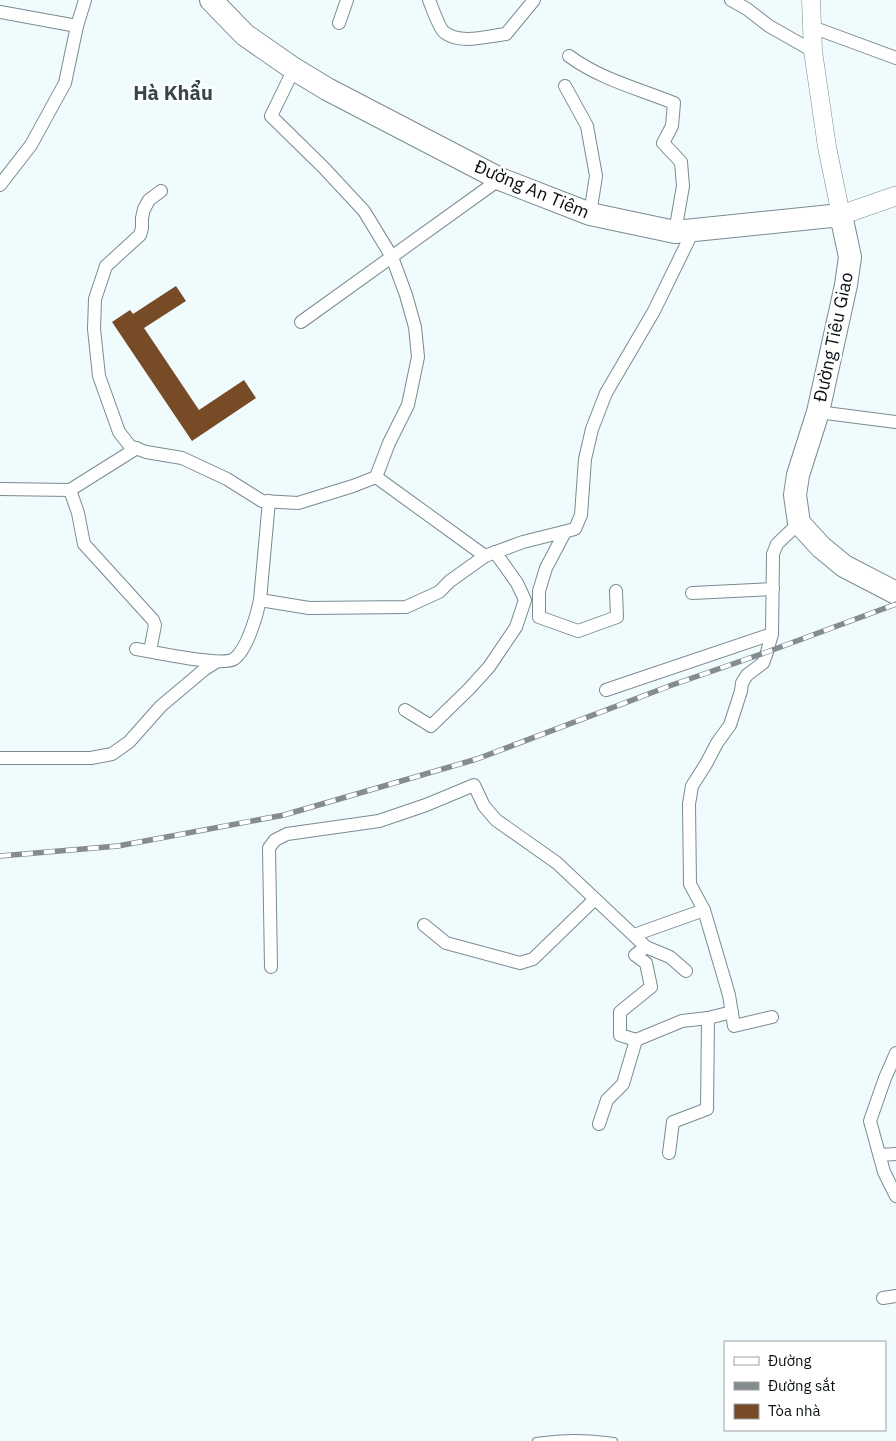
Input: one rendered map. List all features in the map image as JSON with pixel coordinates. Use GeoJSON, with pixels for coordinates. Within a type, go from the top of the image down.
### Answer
{"type":"FeatureCollection","features":[{"type":"Feature","properties":{"kind":"highway","name":"Đường An Tiêm"},"geometry":{"type":"LineString","coordinates":[[211,0],[245,34],[294,69],[327,89],[500,179],[590,214],[684,231],[842,215]]}},
{"type":"Feature","properties":{"kind":"highway","name":"Đường Tiêu Giao"},"geometry":{"type":"LineString","coordinates":[[799,523],[795,495],[798,475],[818,412],[846,285],[850,257],[842,215]]}},
{"type":"Feature","properties":{"kind":"highway"},"geometry":{"type":"LineString","coordinates":[[799,523],[821,547],[844,566],[895,592]]}},
{"type":"Feature","properties":{"kind":"main road","name":"Đường An Tiêm"},"geometry":{"type":"LineString","coordinates":[[842,215],[896,196]]}},
{"type":"Feature","properties":{"kind":"street"},"geometry":{"type":"LineString","coordinates":[[0,186],[31,145],[65,83],[77,26],[85,0]]}},
{"type":"Feature","properties":{"kind":"street"},"geometry":{"type":"LineString","coordinates":[[339,23],[347,0]]}},
{"type":"Feature","properties":{"kind":"street"},"geometry":{"type":"LineString","coordinates":[[429,0],[443,32],[456,38],[473,38],[506,34],[534,0]]}},
{"type":"Feature","properties":{"kind":"street"},"geometry":{"type":"LineString","coordinates":[[731,0],[747,9],[768,26],[813,50]]}},
{"type":"Feature","properties":{"kind":"street","name":"Đường Tiêu Giao"},"geometry":{"type":"LineString","coordinates":[[811,0],[813,50],[827,146],[842,215]]}},
{"type":"Feature","properties":{"kind":"street"},"geometry":{"type":"LineString","coordinates":[[0,12],[77,26]]}},
{"type":"Feature","properties":{"kind":"street"},"geometry":{"type":"LineString","coordinates":[[812,27],[896,58]]}},
{"type":"Feature","properties":{"kind":"street"},"geometry":{"type":"LineString","coordinates":[[260,600],[308,608],[406,607],[439,592],[450,581],[490,554],[523,542],[575,529],[581,515],[585,459],[592,429],[606,393],[654,311],[684,231],[681,162],[663,143],[672,126],[674,103],[611,80],[583,66],[569,56]]}},
{"type":"Feature","properties":{"kind":"street"},"geometry":{"type":"LineString","coordinates":[[161,191],[149,200],[144,209],[140,236],[106,266],[95,299],[94,329],[99,376],[119,432],[130,446],[146,452],[182,458],[227,478],[262,501],[298,503],[376,477],[389,442],[408,404],[418,357],[415,327],[406,294],[392,257],[364,211],[271,116],[294,69]]}},
{"type":"Feature","properties":{"kind":"street"},"geometry":{"type":"LineString","coordinates":[[565,86],[587,126],[596,176],[590,214]]}},
{"type":"Feature","properties":{"kind":"street"},"geometry":{"type":"LineString","coordinates":[[301,322],[500,179]]}},
{"type":"Feature","properties":{"kind":"street"},"geometry":{"type":"LineString","coordinates":[[818,412],[896,422]]}},
{"type":"Feature","properties":{"kind":"street"},"geometry":{"type":"LineString","coordinates":[[0,489],[70,490],[137,448]]}},
{"type":"Feature","properties":{"kind":"street"},"geometry":{"type":"LineString","coordinates":[[376,477],[490,554],[517,583],[524,600],[516,627],[490,667],[431,726],[405,710]]}},
{"type":"Feature","properties":{"kind":"street"},"geometry":{"type":"LineString","coordinates":[[70,490],[78,513],[84,544],[153,620],[155,625],[150,651]]}},
{"type":"Feature","properties":{"kind":"street"},"geometry":{"type":"LineString","coordinates":[[136,649],[216,662],[232,660],[242,652],[257,614],[260,600],[269,501]]}},
{"type":"Feature","properties":{"kind":"street"},"geometry":{"type":"LineString","coordinates":[[772,1017],[734,1026],[729,995],[704,910],[690,884],[689,804],[692,786],[706,764],[716,743],[730,726],[742,691],[742,683],[747,675],[763,663],[772,634],[773,554],[777,544],[799,523]]}},
{"type":"Feature","properties":{"kind":"street"},"geometry":{"type":"LineString","coordinates":[[565,532],[546,568],[539,591],[539,617],[578,630],[617,617],[616,591]]}},
{"type":"Feature","properties":{"kind":"street"},"geometry":{"type":"LineString","coordinates":[[692,593],[773,589]]}},
{"type":"Feature","properties":{"kind":"street"},"geometry":{"type":"LineString","coordinates":[[521,593],[539,591]]}},
{"type":"Feature","properties":{"kind":"street"},"geometry":{"type":"LineString","coordinates":[[606,690],[772,634]]}},
{"type":"Feature","properties":{"kind":"street"},"geometry":{"type":"LineString","coordinates":[[0,758],[91,758],[112,754],[129,742],[161,706],[206,668],[216,662]]}},
{"type":"Feature","properties":{"kind":"street"},"geometry":{"type":"LineString","coordinates":[[270,967],[268,848],[275,840],[288,834],[379,820],[426,805],[474,785],[484,806],[496,820],[557,863],[646,947],[670,957],[686,971]]}},
{"type":"Feature","properties":{"kind":"street"},"geometry":{"type":"LineString","coordinates":[[424,925],[446,943],[520,963],[533,959],[595,899]]}},
{"type":"Feature","properties":{"kind":"street"},"geometry":{"type":"LineString","coordinates":[[634,936],[704,910]]}},
{"type":"Feature","properties":{"kind":"street"},"geometry":{"type":"LineString","coordinates":[[646,947],[635,955],[646,963],[651,987],[620,1012],[620,1035],[636,1040],[682,1021],[708,1018],[732,1012]]}},
{"type":"Feature","properties":{"kind":"street"},"geometry":{"type":"LineString","coordinates":[[669,1152],[673,1122],[707,1109],[708,1018]]}},
{"type":"Feature","properties":{"kind":"street"},"geometry":{"type":"LineString","coordinates":[[599,1124],[606,1100],[623,1084],[636,1040]]}},
{"type":"Feature","properties":{"kind":"street"},"geometry":{"type":"LineString","coordinates":[[896,1053],[870,1121],[884,1172],[896,1196]]}},
{"type":"Feature","properties":{"kind":"street"},"geometry":{"type":"LineString","coordinates":[[880,1155],[896,1154]]}},
{"type":"Feature","properties":{"kind":"street"},"geometry":{"type":"LineString","coordinates":[[882,1298],[896,1296]]}},
{"type":"Feature","properties":{"kind":"lane"},"geometry":{"type":"LineString","coordinates":[[536,1441],[562,1437],[585,1437],[614,1441]]}},
{"type":"Feature","properties":{"kind":"building"},"geometry":{"type":"Polygon","coordinates":[[[176,286],[186,301],[144,328],[199,410],[244,380],[256,398],[192,441],[112,322],[130,310],[133,314],[176,286]]]}},
{"type":"Feature","properties":{"kind":"railway"},"geometry":{"type":"LineString","coordinates":[[0,856],[118,846],[284,815],[477,759],[672,685],[896,604]]}},
{"type":"Feature","properties":{"kind":"district","name":"Hà Khẩu"},"geometry":{"type":"Point","coordinates":[173,92]}}]}
